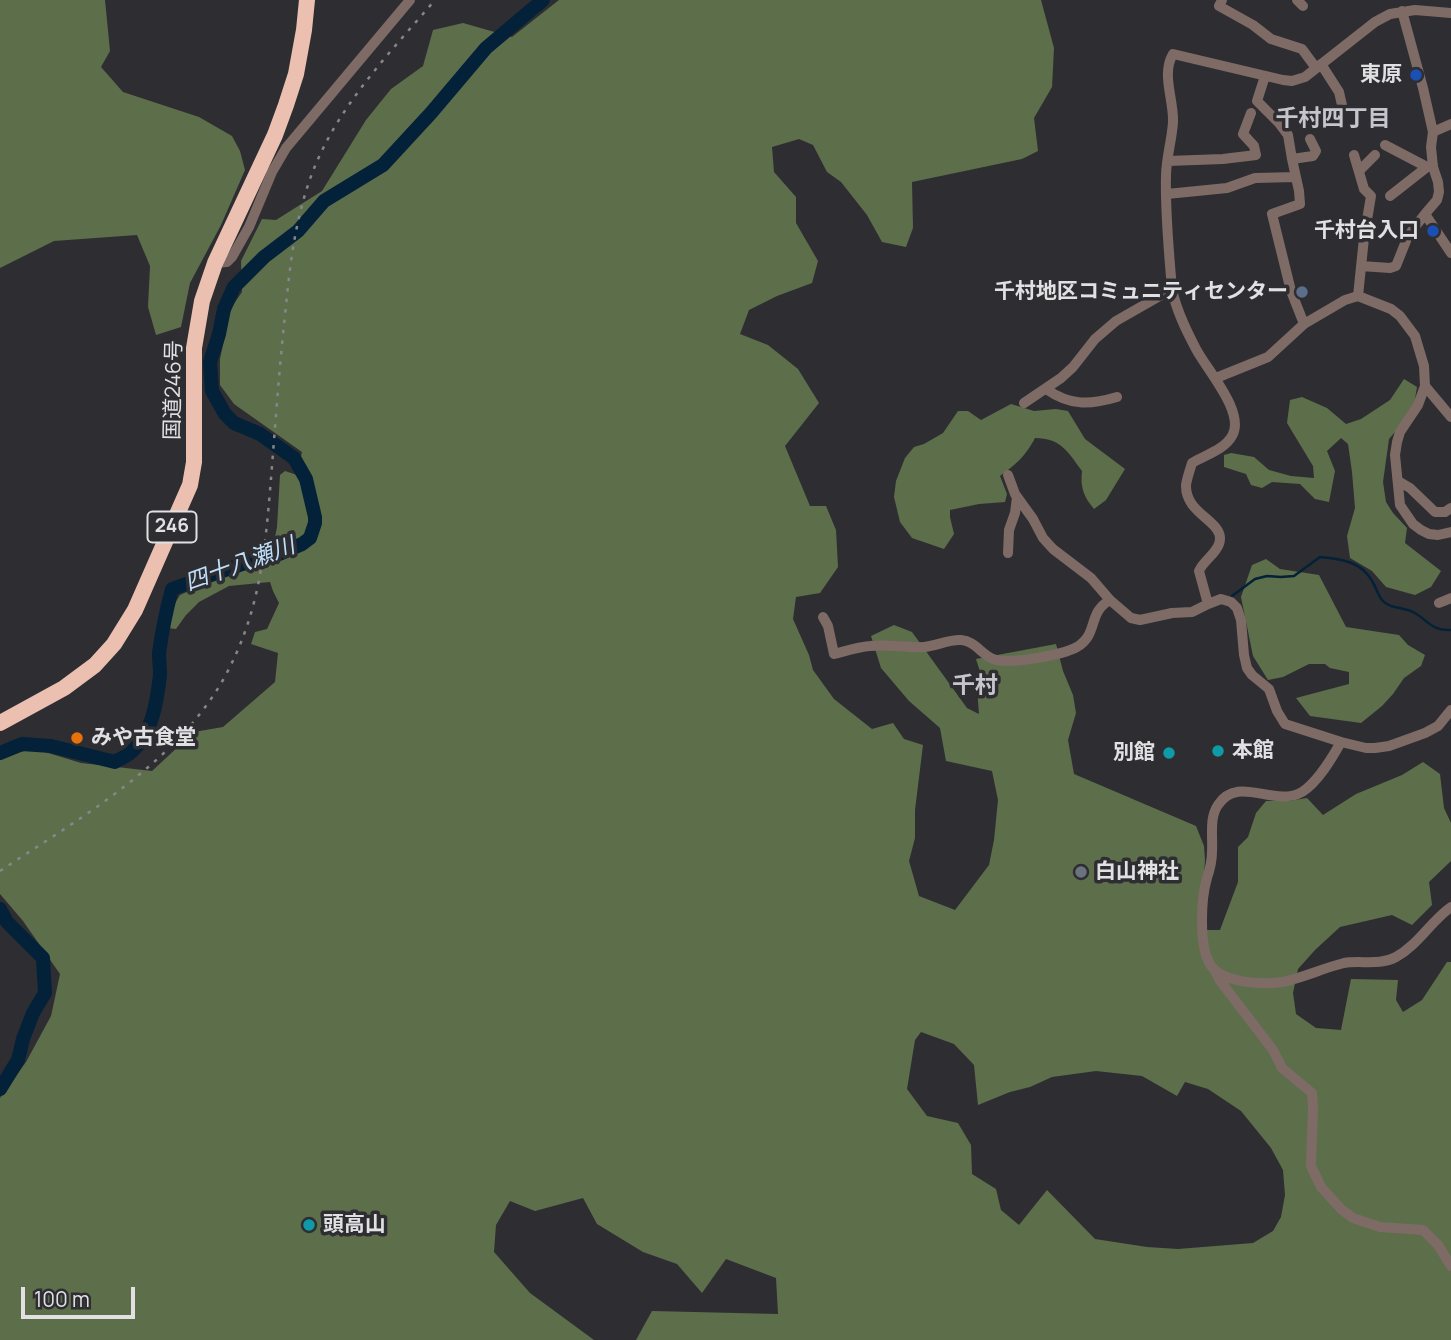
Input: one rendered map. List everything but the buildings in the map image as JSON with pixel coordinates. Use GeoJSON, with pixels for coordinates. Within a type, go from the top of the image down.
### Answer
{"type":"FeatureCollection","features":[{"type":"Feature","properties":{"kind":"highway","name":"国道246号"},"geometry":{"type":"LineString","coordinates":[[0,723],[83,676],[114,644],[135,610],[190,485],[194,462],[195,341],[202,300],[215,263],[275,135],[286,104],[296,74],[307,0]]}},
{"type":"Feature","properties":{"kind":"street"},"geometry":{"type":"LineString","coordinates":[[215,263],[226,262],[232,257],[286,148],[410,0]]}},
{"type":"Feature","properties":{"kind":"street"},"geometry":{"type":"LineString","coordinates":[[1222,0],[1219,6],[1270,38],[1302,49],[1339,92],[1342,105]]}},
{"type":"Feature","properties":{"kind":"street"},"geometry":{"type":"LineString","coordinates":[[1208,604],[1199,571],[1216,550],[1220,537],[1217,528],[1196,511],[1186,488],[1192,464],[1225,446],[1234,433],[1235,420],[1216,378],[1197,351],[1175,303],[1172,289],[1166,174],[1173,124],[1168,70],[1170,57],[1172,54],[1292,80],[1305,77],[1375,22],[1390,14],[1415,10],[1451,13]]}},
{"type":"Feature","properties":{"kind":"street"},"geometry":{"type":"LineString","coordinates":[[1361,266],[1396,266],[1408,236],[1437,197],[1439,187],[1430,166],[1433,132],[1402,11]]}},
{"type":"Feature","properties":{"kind":"street"},"geometry":{"type":"LineString","coordinates":[[1265,76],[1257,100],[1288,135],[1299,191],[1300,204],[1272,214],[1291,292],[1304,324]]}},
{"type":"Feature","properties":{"kind":"street"},"geometry":{"type":"LineString","coordinates":[[1168,161],[1256,155],[1254,146],[1244,134],[1251,113]]}},
{"type":"Feature","properties":{"kind":"street"},"geometry":{"type":"LineString","coordinates":[[1433,132],[1451,124]]}},
{"type":"Feature","properties":{"kind":"street"},"geometry":{"type":"LineString","coordinates":[[1292,159],[1313,156],[1316,150],[1314,142]]}},
{"type":"Feature","properties":{"kind":"street"},"geometry":{"type":"LineString","coordinates":[[1385,145],[1430,166]]}},
{"type":"Feature","properties":{"kind":"street"},"geometry":{"type":"LineString","coordinates":[[1354,155],[1364,189],[1371,197],[1358,296]]}},
{"type":"Feature","properties":{"kind":"street"},"geometry":{"type":"LineString","coordinates":[[1359,171],[1375,155]]}},
{"type":"Feature","properties":{"kind":"street"},"geometry":{"type":"LineString","coordinates":[[1390,196],[1430,166]]}},
{"type":"Feature","properties":{"kind":"street"},"geometry":{"type":"LineString","coordinates":[[1396,174],[1404,184]]}},
{"type":"Feature","properties":{"kind":"street"},"geometry":{"type":"LineString","coordinates":[[1167,194],[1227,188],[1255,178],[1296,177]]}},
{"type":"Feature","properties":{"kind":"street"},"geometry":{"type":"LineString","coordinates":[[1437,197],[1451,195]]}},
{"type":"Feature","properties":{"kind":"street"},"geometry":{"type":"LineString","coordinates":[[1425,214],[1451,253]]}},
{"type":"Feature","properties":{"kind":"street"},"geometry":{"type":"LineString","coordinates":[[1024,403],[1073,367],[1095,339],[1116,321],[1172,289]]}},
{"type":"Feature","properties":{"kind":"street"},"geometry":{"type":"LineString","coordinates":[[1216,378],[1268,357],[1304,324],[1345,300],[1358,296],[1391,309],[1405,323],[1419,345],[1425,386],[1418,405],[1400,432],[1397,442],[1395,455],[1400,505],[1413,524],[1429,534],[1451,532]]}},
{"type":"Feature","properties":{"kind":"street"},"geometry":{"type":"LineString","coordinates":[[1425,386],[1451,417]]}},
{"type":"Feature","properties":{"kind":"street"},"geometry":{"type":"LineString","coordinates":[[1046,389],[1057,397],[1082,403],[1097,403],[1117,397]]}},
{"type":"Feature","properties":{"kind":"street"},"geometry":{"type":"LineString","coordinates":[[1008,475],[1017,497],[1043,538],[1091,578],[1110,600],[1131,618],[1140,620],[1192,612],[1221,599],[1237,608],[1247,668],[1269,689],[1277,711],[1290,727],[1366,748],[1388,746],[1438,726],[1451,710]]}},
{"type":"Feature","properties":{"kind":"street"},"geometry":{"type":"LineString","coordinates":[[1398,481],[1410,488],[1435,512],[1445,512],[1451,508]]}},
{"type":"Feature","properties":{"kind":"street"},"geometry":{"type":"LineString","coordinates":[[1007,553],[1017,497]]}},
{"type":"Feature","properties":{"kind":"street"},"geometry":{"type":"LineString","coordinates":[[1439,603],[1451,598]]}},
{"type":"Feature","properties":{"kind":"street"},"geometry":{"type":"LineString","coordinates":[[823,617],[828,626],[834,654],[868,646],[927,647],[961,640],[971,643],[995,660],[1019,660],[1064,652],[1076,647],[1088,637],[1102,604],[1110,600]]}},
{"type":"Feature","properties":{"kind":"street"},"geometry":{"type":"LineString","coordinates":[[1341,742],[1324,770],[1301,793],[1271,796],[1243,791],[1230,792],[1216,807],[1212,824],[1212,862],[1202,903],[1205,951],[1209,964],[1273,1050],[1282,1068],[1312,1093],[1311,1166],[1321,1187],[1353,1219],[1380,1227],[1423,1230],[1438,1245],[1451,1266]]}},
{"type":"Feature","properties":{"kind":"street"},"geometry":{"type":"LineString","coordinates":[[1213,968],[1229,978],[1257,984],[1303,977],[1345,963],[1386,961],[1404,952],[1451,907]]}},
{"type":"Feature","properties":{"kind":"green space"},"geometry":{"type":"Polygon","coordinates":[[[0,0],[105,0],[110,51],[101,67],[123,92],[199,117],[232,136],[240,151],[245,170],[221,225],[190,283],[181,327],[156,335],[148,307],[150,266],[137,235],[54,241],[0,268],[0,0]]]}},
{"type":"Feature","properties":{"kind":"green space"},"geometry":{"type":"Polygon","coordinates":[[[559,0],[1041,0],[1054,48],[1052,87],[1034,118],[1038,151],[1022,159],[912,182],[913,228],[906,247],[882,242],[867,215],[841,182],[827,172],[813,145],[799,139],[772,147],[774,172],[796,197],[796,223],[818,261],[812,283],[749,310],[740,334],[768,345],[798,369],[819,403],[785,446],[810,506],[826,506],[836,530],[838,567],[820,593],[796,597],[793,619],[813,670],[834,699],[872,729],[893,723],[904,739],[923,745],[915,810],[915,838],[909,861],[919,896],[955,910],[989,865],[998,800],[992,771],[946,761],[940,728],[909,701],[881,668],[871,636],[894,625],[912,632],[967,708],[979,714],[977,688],[982,678],[976,659],[1056,644],[1073,695],[1076,713],[1068,740],[1074,774],[1196,826],[1204,846],[1205,860],[1201,930],[1220,930],[1238,882],[1238,847],[1248,837],[1256,813],[1266,801],[1307,798],[1323,815],[1356,794],[1402,775],[1423,762],[1440,774],[1444,808],[1451,823],[1451,861],[1429,882],[1432,905],[1412,925],[1392,915],[1340,927],[1298,969],[1293,993],[1296,1014],[1316,1028],[1341,1030],[1351,979],[1398,980],[1396,1000],[1403,1012],[1422,1000],[1447,962],[1451,962],[1451,1340],[636,1340],[652,1311],[778,1314],[776,1278],[726,1259],[702,1293],[677,1264],[643,1252],[597,1224],[583,1198],[535,1211],[510,1201],[496,1225],[494,1252],[530,1293],[594,1340],[0,1340],[0,1098],[26,1062],[51,1016],[60,974],[23,921],[0,894],[0,760],[5,755],[35,749],[81,763],[152,771],[194,732],[223,727],[275,682],[278,653],[251,644],[255,632],[267,629],[279,603],[270,582],[229,586],[199,602],[176,629],[168,628],[172,608],[180,595],[223,576],[270,564],[277,527],[280,475],[285,471],[297,475],[302,452],[234,404],[220,385],[220,359],[231,308],[242,292],[241,261],[262,219],[276,220],[322,191],[366,120],[391,89],[423,66],[433,30],[463,23],[512,37],[559,0]],[[921,1032],[915,1040],[907,1089],[927,1116],[958,1123],[971,1145],[972,1174],[996,1189],[1001,1210],[1019,1225],[1047,1190],[1095,1239],[1147,1247],[1178,1249],[1253,1243],[1273,1231],[1281,1217],[1285,1195],[1283,1170],[1271,1148],[1241,1111],[1208,1089],[1185,1082],[1177,1096],[1142,1076],[1096,1071],[1052,1077],[978,1105],[974,1065],[954,1044],[921,1032]]]}},
{"type":"Feature","properties":{"kind":"green space"},"geometry":{"type":"Polygon","coordinates":[[[1404,379],[1417,387],[1413,411],[1389,439],[1383,482],[1386,502],[1407,528],[1405,543],[1441,571],[1431,587],[1415,595],[1386,587],[1372,571],[1350,558],[1347,536],[1355,508],[1348,444],[1341,438],[1327,451],[1335,471],[1329,502],[1315,499],[1300,484],[1272,482],[1262,488],[1251,485],[1246,474],[1224,467],[1224,455],[1231,453],[1254,457],[1269,470],[1314,478],[1313,466],[1287,423],[1290,400],[1302,397],[1327,408],[1346,424],[1361,419],[1390,400],[1404,379]]]}},
{"type":"Feature","properties":{"kind":"green space"},"geometry":{"type":"Polygon","coordinates":[[[1011,404],[1034,411],[1068,411],[1085,439],[1125,469],[1106,500],[1094,509],[1084,492],[1082,471],[1068,452],[1051,440],[1035,438],[1020,460],[1000,476],[1007,494],[1005,502],[950,510],[954,534],[944,549],[912,538],[900,522],[894,497],[896,481],[905,458],[914,447],[943,433],[958,411],[968,411],[981,420],[1011,404]]]}},
{"type":"Feature","properties":{"kind":"green space"},"geometry":{"type":"Polygon","coordinates":[[[1266,559],[1280,569],[1319,575],[1346,627],[1399,635],[1408,645],[1425,655],[1421,666],[1404,678],[1382,706],[1361,723],[1310,716],[1296,698],[1349,684],[1349,672],[1330,668],[1325,664],[1309,664],[1283,677],[1268,680],[1253,656],[1241,597],[1252,565],[1266,559]]]}},
{"type":"Feature","properties":{"kind":"waterway","name":"四十八瀬川"},"geometry":{"type":"LineString","coordinates":[[0,753],[22,744],[51,746],[115,762],[129,754],[143,738],[155,707],[160,675],[160,645],[172,589],[279,554],[310,538],[315,517],[306,479],[294,458],[260,434],[234,423],[225,414],[212,391],[210,362],[224,309],[234,287],[264,257],[298,231],[324,201],[383,165],[486,48],[543,0]]}},
{"type":"Feature","properties":{"kind":"waterway"},"geometry":{"type":"LineString","coordinates":[[1232,596],[1255,579],[1294,576],[1320,557],[1335,559],[1362,569],[1385,603],[1413,612],[1434,627],[1451,630]]}},
{"type":"Feature","properties":{"kind":"waterway","name":"四十八瀬川"},"geometry":{"type":"LineString","coordinates":[[0,909],[7,922],[43,958],[45,993],[33,1013],[18,1060],[0,1089]]}},
{"type":"Feature","properties":{"kind":"railway"},"geometry":{"type":"LineString","coordinates":[[0,871],[93,810],[152,764],[203,710],[235,657],[252,611],[262,565],[289,275],[304,197],[319,156],[347,108],[380,63],[435,0]]}},
{"type":"Feature","properties":{"kind":"place","name":"東原"},"geometry":{"type":"Point","coordinates":[1416,75]}},
{"type":"Feature","properties":{"kind":"place","name":"千村台入口"},"geometry":{"type":"Point","coordinates":[1433,231]}},
{"type":"Feature","properties":{"kind":"place","name":"千村地区コミュニティセンター"},"geometry":{"type":"Point","coordinates":[1302,292]}},
{"type":"Feature","properties":{"kind":"place","name":"みや古食堂"},"geometry":{"type":"Point","coordinates":[77,738]}},
{"type":"Feature","properties":{"kind":"place","name":"本館"},"geometry":{"type":"Point","coordinates":[1218,751]}},
{"type":"Feature","properties":{"kind":"place","name":"別館"},"geometry":{"type":"Point","coordinates":[1169,753]}},
{"type":"Feature","properties":{"kind":"place","name":"白山神社"},"geometry":{"type":"Point","coordinates":[1081,872]}},
{"type":"Feature","properties":{"kind":"place","name":"頭高山"},"geometry":{"type":"Point","coordinates":[309,1225]}},
{"type":"Feature","properties":{"kind":"district","name":"千村四丁目"},"geometry":{"type":"Point","coordinates":[1333,120]}},
{"type":"Feature","properties":{"kind":"district","name":"千村"},"geometry":{"type":"Point","coordinates":[975,687]}}]}
